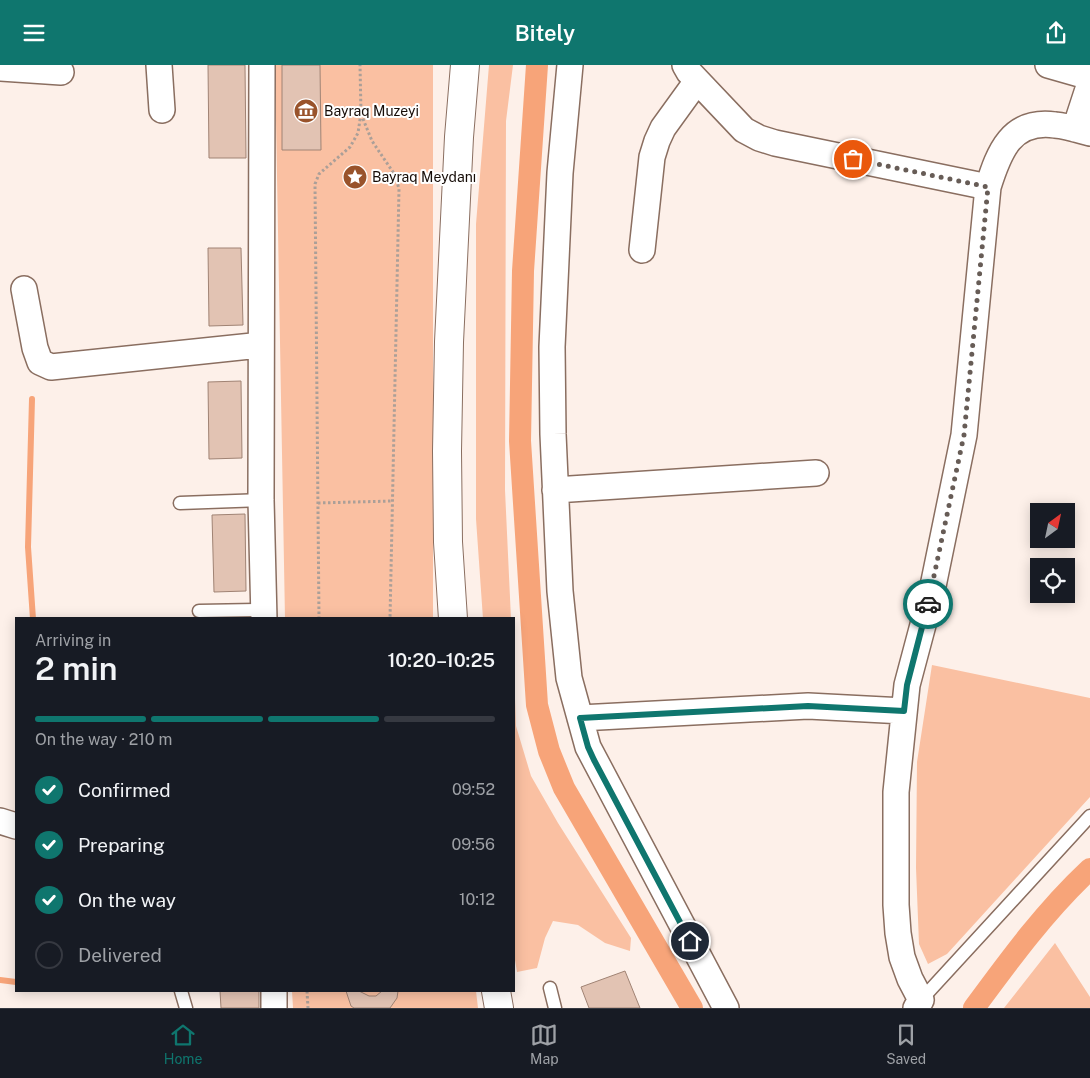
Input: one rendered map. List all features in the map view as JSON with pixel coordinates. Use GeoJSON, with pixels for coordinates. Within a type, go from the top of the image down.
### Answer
{"type":"FeatureCollection","features":[{"type":"Feature","properties":{"kind":"main road"},"geometry":{"type":"LineString","coordinates":[[453,617],[448,542],[449,342],[459,137],[465,65]]}},
{"type":"Feature","properties":{"kind":"main road"},"geometry":{"type":"LineString","coordinates":[[496,992],[499,1008]]}},
{"type":"Feature","properties":{"kind":"street"},"geometry":{"type":"LineString","coordinates":[[159,65],[162,109]]}},
{"type":"Feature","properties":{"kind":"street"},"geometry":{"type":"LineString","coordinates":[[262,65],[261,500],[264,614]]}},
{"type":"Feature","properties":{"kind":"street"},"geometry":{"type":"LineString","coordinates":[[570,65],[560,173],[552,347],[553,434],[560,591],[569,678],[588,747],[726,1008]]}},
{"type":"Feature","properties":{"kind":"street"},"geometry":{"type":"LineString","coordinates":[[1048,65],[1090,77]]}},
{"type":"Feature","properties":{"kind":"street"},"geometry":{"type":"LineString","coordinates":[[0,68],[61,72]]}},
{"type":"Feature","properties":{"kind":"street"},"geometry":{"type":"LineString","coordinates":[[642,250],[652,157],[663,127],[691,73],[744,130],[759,138],[775,143],[988,187]]}},
{"type":"Feature","properties":{"kind":"street"},"geometry":{"type":"LineString","coordinates":[[919,1004],[902,957],[896,905],[896,792],[907,685],[932,591],[964,435],[988,187],[996,161],[1006,143],[1017,132],[1035,125],[1054,124],[1083,131],[1090,83]]}},
{"type":"Feature","properties":{"kind":"street"},"geometry":{"type":"LineString","coordinates":[[24,289],[35,348],[40,361],[51,367],[261,345]]}},
{"type":"Feature","properties":{"kind":"street"},"geometry":{"type":"LineString","coordinates":[[555,490],[816,473]]}},
{"type":"Feature","properties":{"kind":"street"},"geometry":{"type":"LineString","coordinates":[[580,718],[808,706],[904,711]]}},
{"type":"Feature","properties":{"kind":"street"},"geometry":{"type":"LineString","coordinates":[[0,821],[15,826]]}},
{"type":"Feature","properties":{"kind":"street"},"geometry":{"type":"LineString","coordinates":[[274,992],[274,1008]]}},
{"type":"Feature","properties":{"kind":"lane"},"geometry":{"type":"LineString","coordinates":[[180,503],[261,500]]}},
{"type":"Feature","properties":{"kind":"lane"},"geometry":{"type":"LineString","coordinates":[[199,611],[264,614]]}},
{"type":"Feature","properties":{"kind":"lane"},"geometry":{"type":"LineString","coordinates":[[919,1004],[1090,815]]}},
{"type":"Feature","properties":{"kind":"lane"},"geometry":{"type":"LineString","coordinates":[[550,988],[555,1008]]}},
{"type":"Feature","properties":{"kind":"lane"},"geometry":{"type":"LineString","coordinates":[[181,992],[186,1008]]}},
{"type":"Feature","properties":{"kind":"path"},"geometry":{"type":"LineString","coordinates":[[319,617],[316,185],[319,174],[350,147],[358,133],[361,113],[360,65]]}},
{"type":"Feature","properties":{"kind":"path"},"geometry":{"type":"LineString","coordinates":[[361,113],[372,141],[394,175],[399,189],[390,617]]}},
{"type":"Feature","properties":{"kind":"path"},"geometry":{"type":"LineString","coordinates":[[318,503],[393,501]]}},
{"type":"Feature","properties":{"kind":"path"},"geometry":{"type":"LineString","coordinates":[[307,992],[308,1008]]}},
{"type":"Feature","properties":{"kind":"shaded area"},"geometry":{"type":"Polygon","coordinates":[[[275,65],[433,65],[433,617],[285,617],[275,65]]]}},
{"type":"Feature","properties":{"kind":"shaded area"},"geometry":{"type":"Polygon","coordinates":[[[489,65],[513,65],[506,121],[505,490],[511,617],[483,617],[476,519],[476,224],[489,65]]]}},
{"type":"Feature","properties":{"kind":"shaded area"},"geometry":{"type":"Polygon","coordinates":[[[932,665],[1090,698],[1090,797],[947,954],[928,964],[919,944],[916,868],[917,762],[932,665]]]}},
{"type":"Feature","properties":{"kind":"shaded area"},"geometry":{"type":"Polygon","coordinates":[[[515,698],[516,726],[531,776],[558,823],[631,938],[630,951],[605,943],[578,925],[553,921],[545,938],[537,968],[517,972],[515,960],[515,698]]]}},
{"type":"Feature","properties":{"kind":"shaded area"},"geometry":{"type":"Polygon","coordinates":[[[1055,943],[1090,997],[1090,1008],[1004,1008],[1055,943]]]}},
{"type":"Feature","properties":{"kind":"shaded area"},"geometry":{"type":"Polygon","coordinates":[[[292,992],[476,992],[478,1008],[293,1008],[292,992]]]}},
{"type":"Feature","properties":{"kind":"building"},"geometry":{"type":"Polygon","coordinates":[[[208,65],[245,65],[246,158],[209,158],[208,65]]]}},
{"type":"Feature","properties":{"kind":"building"},"geometry":{"type":"Polygon","coordinates":[[[282,65],[320,65],[321,150],[282,150],[282,65]]]}},
{"type":"Feature","properties":{"kind":"building"},"geometry":{"type":"Polygon","coordinates":[[[208,248],[241,248],[243,325],[209,326],[208,248]]]}},
{"type":"Feature","properties":{"kind":"building"},"geometry":{"type":"Polygon","coordinates":[[[241,381],[242,458],[209,459],[208,382],[241,381]]]}},
{"type":"Feature","properties":{"kind":"building"},"geometry":{"type":"Polygon","coordinates":[[[245,514],[246,591],[214,592],[212,515],[245,514]]]}},
{"type":"Feature","properties":{"kind":"building"},"geometry":{"type":"Polygon","coordinates":[[[625,971],[640,1008],[589,1008],[581,987],[625,971]]]}},
{"type":"Feature","properties":{"kind":"building"},"geometry":{"type":"Polygon","coordinates":[[[220,992],[259,992],[259,1008],[221,1008],[220,992]]]}},
{"type":"Feature","properties":{"kind":"building"},"geometry":{"type":"Polygon","coordinates":[[[346,992],[361,992],[369,996],[376,996],[381,992],[398,992],[397,998],[390,1008],[354,1008],[351,1006],[346,992]]]}},
{"type":"Feature","properties":{"kind":"waterway"},"geometry":{"type":"LineString","coordinates":[[537,65],[523,271],[520,441],[537,705],[549,751],[564,788],[692,1008]]}},
{"type":"Feature","properties":{"kind":"waterway"},"geometry":{"type":"LineString","coordinates":[[32,399],[28,547],[33,617]]}},
{"type":"Feature","properties":{"kind":"waterway"},"geometry":{"type":"LineString","coordinates":[[974,1008],[1043,918],[1090,869]]}},
{"type":"Feature","properties":{"kind":"waterway"},"geometry":{"type":"LineString","coordinates":[[0,980],[15,982]]}},
{"type":"Feature","properties":{"kind":"way so far"},"geometry":{"type":"LineString","coordinates":[[853,159],[988,187],[964,435],[928,604]]}},
{"type":"Feature","properties":{"kind":"place","name":"Bayraq Muzeyi"},"geometry":{"type":"Point","coordinates":[306,111]}},
{"type":"Feature","properties":{"kind":"place","name":"Bayraq Meydanı"},"geometry":{"type":"Point","coordinates":[355,177]}},
{"type":"Feature","properties":{"kind":"route"},"geometry":{"type":"LineString","coordinates":[[690,941],[594,760],[588,747],[580,718],[808,706],[904,711],[907,685],[928,604]]}}]}
